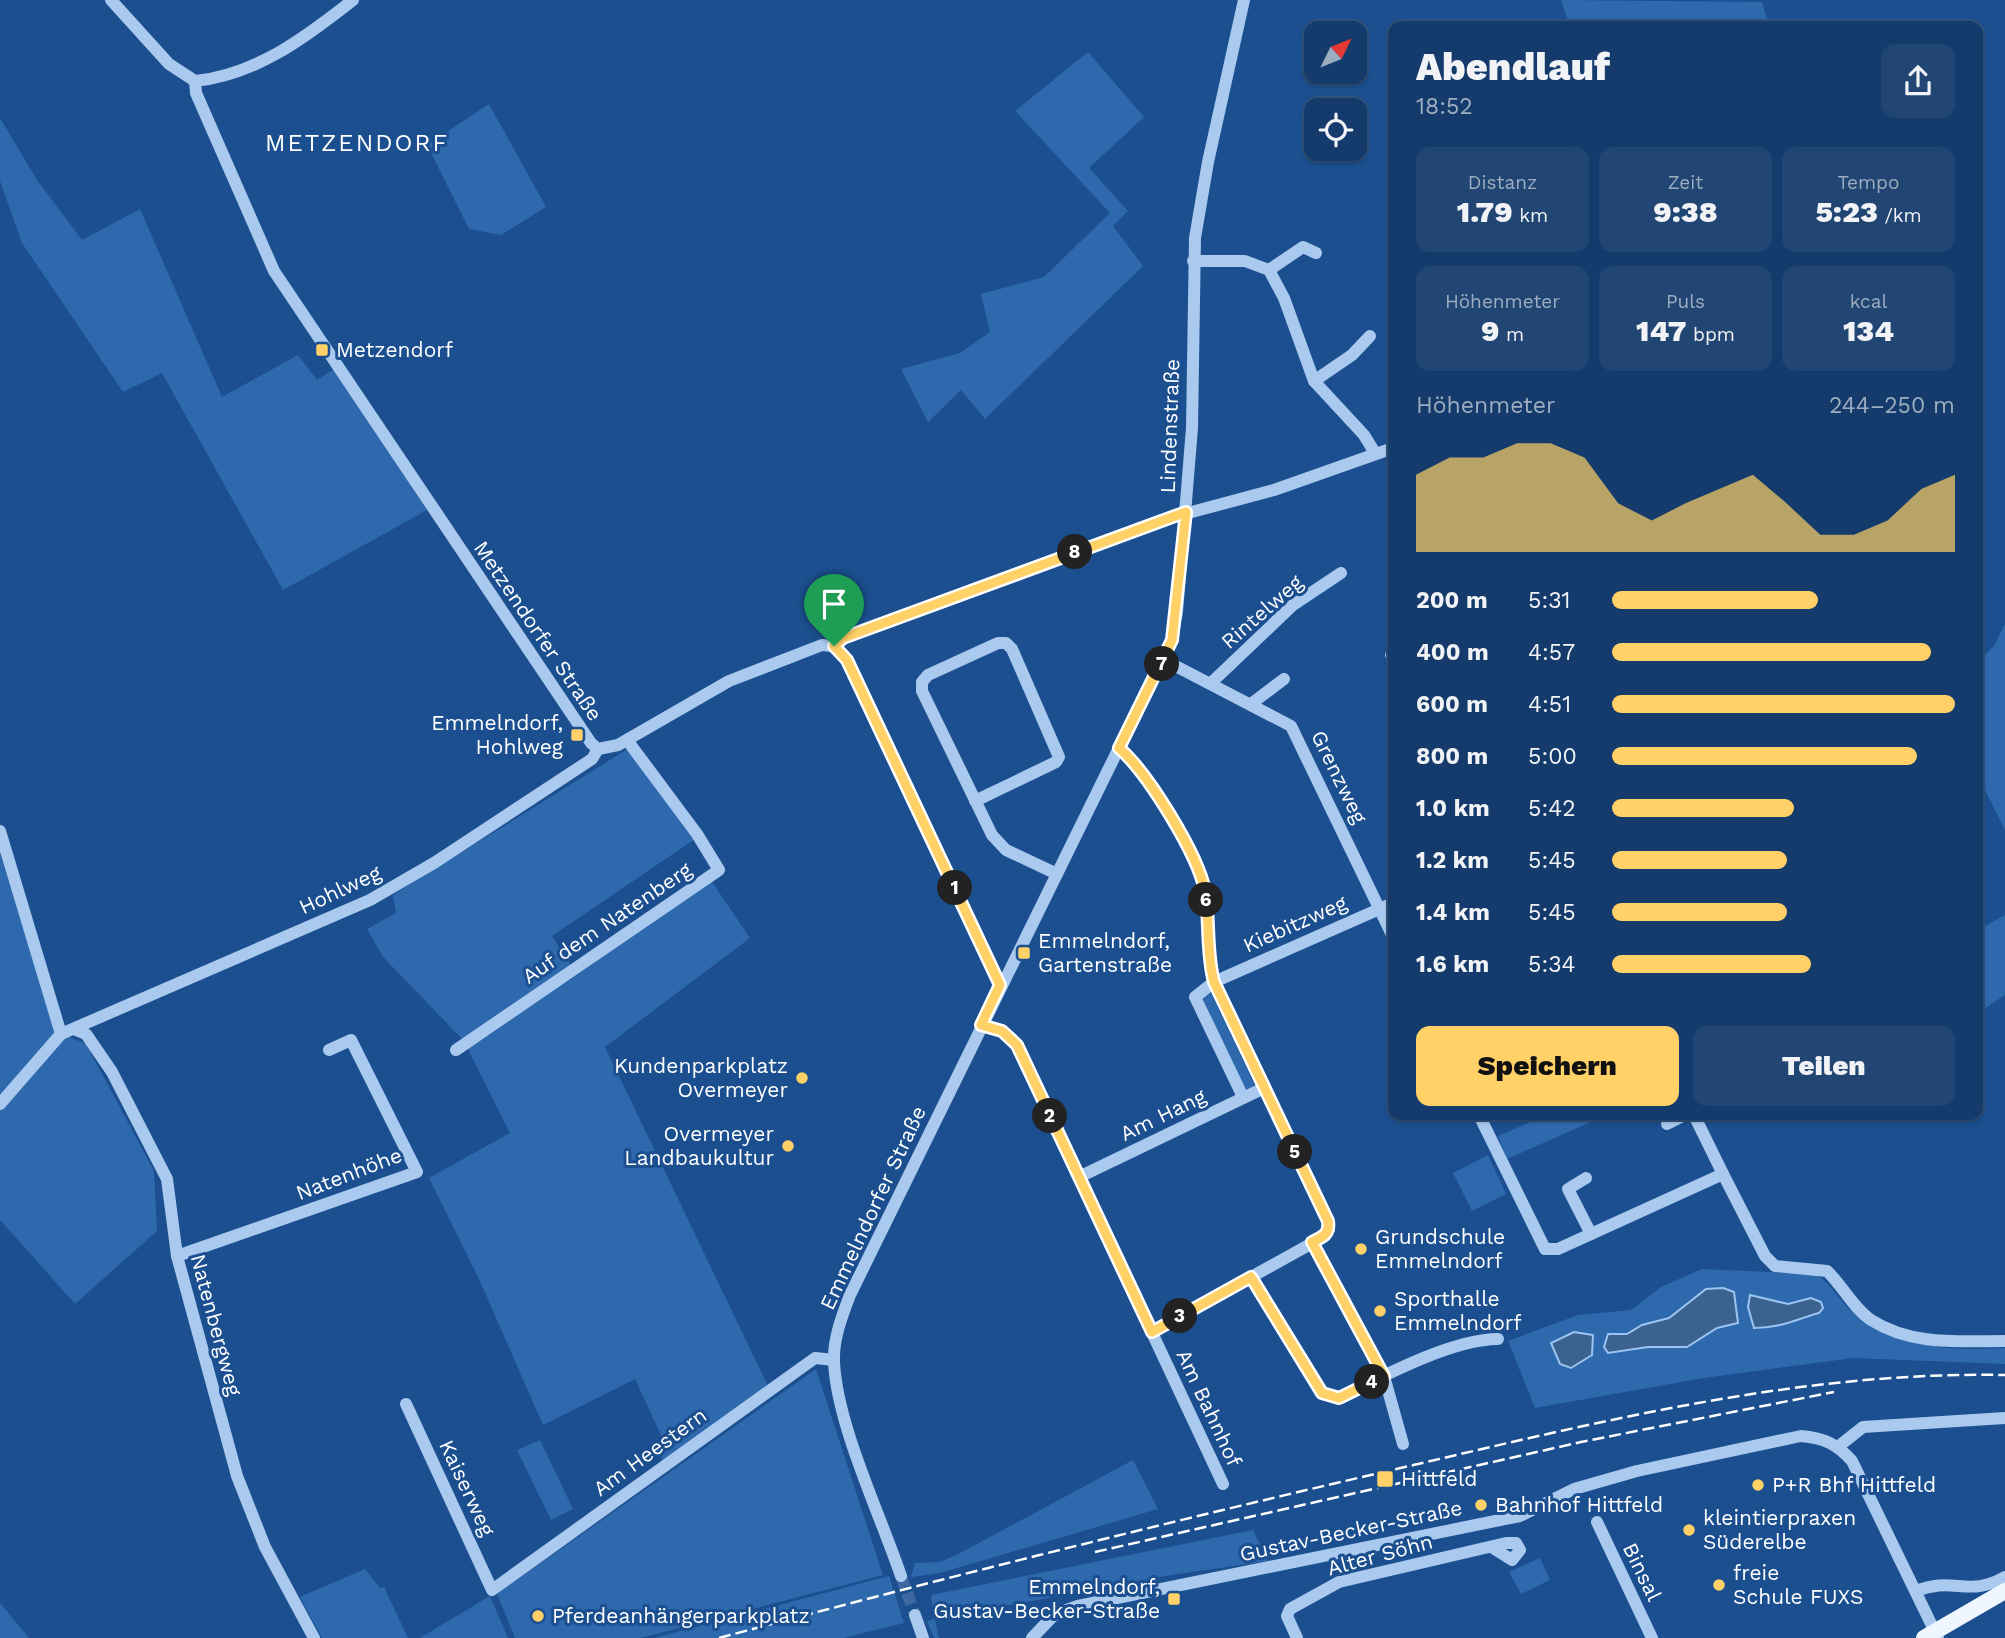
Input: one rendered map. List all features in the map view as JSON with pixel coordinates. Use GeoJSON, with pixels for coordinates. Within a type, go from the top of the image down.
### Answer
{"type":"FeatureCollection","features":[{"type":"Feature","properties":{"kind":"main road"},"geometry":{"type":"LineString","coordinates":[[1932,1636],[2005,1591]]}},
{"type":"Feature","properties":{"kind":"street"},"geometry":{"type":"LineString","coordinates":[[111,0],[169,64],[195,81],[233,72],[278,54],[309,35],[353,0]]}},
{"type":"Feature","properties":{"kind":"street","name":"Lindenstraße"},"geometry":{"type":"LineString","coordinates":[[1000,985],[1164,660],[1176,620],[1192,428],[1194,261],[1198,212],[1244,0]]}},
{"type":"Feature","properties":{"kind":"street","name":"Metzendorfer Straße"},"geometry":{"type":"LineString","coordinates":[[195,81],[202,106],[274,271],[582,733],[598,749],[627,740],[747,672],[822,645],[834,646],[843,638],[1186,512],[1275,490],[1388,449]]}},
{"type":"Feature","properties":{"kind":"street"},"geometry":{"type":"LineString","coordinates":[[1269,270],[1303,247],[1316,253]]}},
{"type":"Feature","properties":{"kind":"street"},"geometry":{"type":"LineString","coordinates":[[1194,261],[1245,261],[1269,270],[1284,299],[1314,381],[1364,435],[1375,453]]}},
{"type":"Feature","properties":{"kind":"street"},"geometry":{"type":"LineString","coordinates":[[1314,381],[1352,355],[1370,336]]}},
{"type":"Feature","properties":{"kind":"street","name":"Rintelweg"},"geometry":{"type":"LineString","coordinates":[[1211,683],[1293,605],[1340,573]]}},
{"type":"Feature","properties":{"kind":"street"},"geometry":{"type":"LineString","coordinates":[[975,801],[1056,762],[1059,757],[1016,659],[1006,643],[998,642],[928,675],[922,682],[922,691],[975,801],[998,843],[1057,874]]}},
{"type":"Feature","properties":{"kind":"street"},"geometry":{"type":"LineString","coordinates":[[834,646],[847,660],[1000,985]]}},
{"type":"Feature","properties":{"kind":"street","name":"Grenzweg"},"geometry":{"type":"LineString","coordinates":[[1164,660],[1282,719],[1299,738],[1387,905]]}},
{"type":"Feature","properties":{"kind":"street"},"geometry":{"type":"LineString","coordinates":[[1251,704],[1284,679]]}},
{"type":"Feature","properties":{"kind":"street","name":"Auf dem Natenberg"},"geometry":{"type":"LineString","coordinates":[[456,1050],[719,870],[627,740]]}},
{"type":"Feature","properties":{"kind":"street"},"geometry":{"type":"LineString","coordinates":[[1119,748],[1147,778],[1202,881],[1209,921],[1208,960],[1214,982],[1328,1221],[1329,1229],[1325,1236],[1152,1332]]}},
{"type":"Feature","properties":{"kind":"street","name":"Hohlweg"},"geometry":{"type":"LineString","coordinates":[[61,1034],[76,1030],[370,900],[434,863],[592,759],[598,749]]}},
{"type":"Feature","properties":{"kind":"street"},"geometry":{"type":"LineString","coordinates":[[0,831],[61,1034],[0,1104]]}},
{"type":"Feature","properties":{"kind":"street","name":"Kiebitzweg"},"geometry":{"type":"LineString","coordinates":[[1214,982],[1387,905]]}},
{"type":"Feature","properties":{"kind":"street"},"geometry":{"type":"LineString","coordinates":[[1214,982],[1195,997],[1243,1097]]}},
{"type":"Feature","properties":{"kind":"street","name":"Emmelndorfer Straße"},"geometry":{"type":"LineString","coordinates":[[901,1576],[846,1421],[834,1360],[836,1339],[850,1295],[1000,985]]}},
{"type":"Feature","properties":{"kind":"street","name":"Am Bahnhof"},"geometry":{"type":"LineString","coordinates":[[981,1025],[1002,1031],[1017,1045],[1223,1484]]}},
{"type":"Feature","properties":{"kind":"street","name":"Natenbergweg"},"geometry":{"type":"LineString","coordinates":[[76,1030],[86,1034],[96,1046],[154,1148],[170,1191],[177,1256],[249,1510],[314,1638]]}},
{"type":"Feature","properties":{"kind":"street","name":"Natenhöhe"},"geometry":{"type":"LineString","coordinates":[[177,1256],[417,1172],[351,1041],[329,1050]]}},
{"type":"Feature","properties":{"kind":"street","name":"Am Hang"},"geometry":{"type":"LineString","coordinates":[[1079,1177],[1264,1088]]}},
{"type":"Feature","properties":{"kind":"street"},"geometry":{"type":"LineString","coordinates":[[1481,1120],[1545,1249],[1558,1249],[1723,1174]]}},
{"type":"Feature","properties":{"kind":"street"},"geometry":{"type":"LineString","coordinates":[[1667,1124],[1675,1120]]}},
{"type":"Feature","properties":{"kind":"street"},"geometry":{"type":"LineString","coordinates":[[1696,1120],[1765,1256],[1775,1266],[1827,1271],[1872,1320],[1922,1339],[1944,1342],[2005,1341]]}},
{"type":"Feature","properties":{"kind":"street"},"geometry":{"type":"LineString","coordinates":[[1586,1178],[1568,1189],[1591,1234]]}},
{"type":"Feature","properties":{"kind":"street"},"geometry":{"type":"LineString","coordinates":[[1312,1242],[1384,1376],[1403,1444]]}},
{"type":"Feature","properties":{"kind":"street"},"geometry":{"type":"LineString","coordinates":[[1251,1277],[1322,1393],[1339,1398],[1384,1376],[1479,1339],[1498,1339]]}},
{"type":"Feature","properties":{"kind":"street","name":"Am Heestern"},"geometry":{"type":"LineString","coordinates":[[492,1590],[815,1358],[834,1360]]}},
{"type":"Feature","properties":{"kind":"street","name":"Kaiserweg"},"geometry":{"type":"LineString","coordinates":[[406,1404],[492,1590]]}},
{"type":"Feature","properties":{"kind":"street"},"geometry":{"type":"LineString","coordinates":[[1932,1636],[1916,1591],[1852,1461],[1839,1446],[1863,1427],[2005,1418]]}},
{"type":"Feature","properties":{"kind":"street","name":"Gustav-Becker-Straße"},"geometry":{"type":"LineString","coordinates":[[1032,1638],[1055,1615],[1078,1606],[1263,1570],[1535,1511],[1574,1489],[1637,1471],[1801,1436],[1820,1438],[1839,1446]]}},
{"type":"Feature","properties":{"kind":"street","name":"Binsal"},"geometry":{"type":"LineString","coordinates":[[1597,1522],[1652,1638]]}},
{"type":"Feature","properties":{"kind":"street","name":"Alter Söhn"},"geometry":{"type":"LineString","coordinates":[[1297,1638],[1287,1616],[1290,1609],[1339,1582],[1493,1548]]}},
{"type":"Feature","properties":{"kind":"street"},"geometry":{"type":"LineString","coordinates":[[1916,1591],[1942,1583],[1975,1589],[1988,1587],[2005,1577]]}},
{"type":"Feature","properties":{"kind":"street"},"geometry":{"type":"LineString","coordinates":[[915,1615],[923,1638]]}},
{"type":"Feature","properties":{"kind":"shaded area"},"geometry":{"type":"Polygon","coordinates":[[[1561,0],[1762,2],[1768,21],[1568,21],[1561,0]]]}},
{"type":"Feature","properties":{"kind":"shaded area"},"geometry":{"type":"Polygon","coordinates":[[[1088,52],[1144,117],[1089,168],[1128,211],[1113,226],[1143,266],[985,419],[961,390],[928,422],[901,369],[960,353],[990,332],[981,294],[1044,277],[1110,213],[1015,111],[1088,52]]]}},
{"type":"Feature","properties":{"kind":"shaded area"},"geometry":{"type":"Polygon","coordinates":[[[489,104],[546,207],[501,235],[469,229],[427,145],[489,104]]]}},
{"type":"Feature","properties":{"kind":"shaded area"},"geometry":{"type":"Polygon","coordinates":[[[0,118],[37,180],[82,240],[140,209],[222,397],[298,355],[317,380],[336,368],[427,510],[283,590],[162,373],[123,392],[22,243],[0,181],[0,118]]]}},
{"type":"Feature","properties":{"kind":"shaded area"},"geometry":{"type":"Polygon","coordinates":[[[2005,624],[2005,830],[1983,786],[1983,656],[1994,646],[2005,624]]]}},
{"type":"Feature","properties":{"kind":"shaded area"},"geometry":{"type":"Polygon","coordinates":[[[626,750],[634,753],[695,839],[552,936],[573,968],[463,1040],[383,957],[367,929],[396,913],[393,895],[626,750]]]}},
{"type":"Feature","properties":{"kind":"shaded area"},"geometry":{"type":"Polygon","coordinates":[[[0,854],[56,1031],[86,1044],[154,1171],[157,1231],[75,1304],[0,1220],[0,854]]]}},
{"type":"Feature","properties":{"kind":"shaded area"},"geometry":{"type":"Polygon","coordinates":[[[710,879],[750,938],[605,1047],[768,1386],[663,1462],[657,1448],[665,1444],[635,1379],[543,1425],[478,1277],[429,1178],[510,1133],[465,1043],[573,978],[710,879]]]}},
{"type":"Feature","properties":{"kind":"shaded area"},"geometry":{"type":"Polygon","coordinates":[[[2005,915],[2005,995],[1983,1010],[1983,927],[2005,915]]]}},
{"type":"Feature","properties":{"kind":"shaded area"},"geometry":{"type":"Polygon","coordinates":[[[1211,993],[1255,1086],[1245,1091],[1202,997],[1211,993]]]}},
{"type":"Feature","properties":{"kind":"shaded area"},"geometry":{"type":"Polygon","coordinates":[[[1535,1120],[1596,1120],[1507,1159],[1498,1136],[1535,1120]]]}},
{"type":"Feature","properties":{"kind":"shaded area"},"geometry":{"type":"Polygon","coordinates":[[[1488,1155],[1506,1194],[1472,1211],[1453,1173],[1488,1155]]]}},
{"type":"Feature","properties":{"kind":"shaded area"},"geometry":{"type":"Polygon","coordinates":[[[1702,1269],[1815,1274],[1827,1283],[1851,1310],[1875,1327],[1910,1341],[1946,1348],[2005,1348],[2005,1364],[1853,1358],[1704,1378],[1535,1408],[1508,1341],[1578,1315],[1631,1310],[1661,1287],[1702,1269]]]}},
{"type":"Feature","properties":{"kind":"shaded area"},"geometry":{"type":"Polygon","coordinates":[[[1723,1288],[1734,1292],[1738,1323],[1717,1328],[1687,1347],[1648,1347],[1608,1353],[1604,1347],[1608,1334],[1627,1334],[1642,1325],[1669,1318],[1706,1289],[1723,1288]]]}},
{"type":"Feature","properties":{"kind":"shaded area"},"geometry":{"type":"Polygon","coordinates":[[[1750,1295],[1788,1304],[1811,1298],[1821,1302],[1823,1308],[1819,1313],[1787,1323],[1754,1328],[1748,1307],[1750,1295]]]}},
{"type":"Feature","properties":{"kind":"shaded area"},"geometry":{"type":"Polygon","coordinates":[[[1574,1332],[1593,1335],[1592,1355],[1571,1368],[1560,1364],[1551,1343],[1574,1332]]]}},
{"type":"Feature","properties":{"kind":"shaded area"},"geometry":{"type":"Polygon","coordinates":[[[816,1369],[883,1575],[641,1638],[515,1638],[497,1594],[816,1369]]]}},
{"type":"Feature","properties":{"kind":"shaded area"},"geometry":{"type":"Polygon","coordinates":[[[540,1440],[573,1509],[551,1520],[517,1450],[540,1440]]]}},
{"type":"Feature","properties":{"kind":"shaded area"},"geometry":{"type":"Polygon","coordinates":[[[1133,1460],[1158,1509],[940,1573],[911,1577],[915,1563],[940,1562],[960,1553],[1133,1460]]]}},
{"type":"Feature","properties":{"kind":"shaded area"},"geometry":{"type":"Polygon","coordinates":[[[1253,1530],[1268,1561],[1171,1575],[935,1619],[939,1638],[934,1638],[927,1621],[934,1619],[931,1595],[1253,1530]]]}},
{"type":"Feature","properties":{"kind":"shaded area"},"geometry":{"type":"Polygon","coordinates":[[[1540,1558],[1550,1580],[1521,1594],[1509,1572],[1540,1558]]]}},
{"type":"Feature","properties":{"kind":"shaded area"},"geometry":{"type":"Polygon","coordinates":[[[365,1569],[380,1588],[384,1587],[408,1638],[322,1638],[300,1597],[365,1569]]]}},
{"type":"Feature","properties":{"kind":"shaded area"},"geometry":{"type":"Polygon","coordinates":[[[889,1576],[904,1623],[843,1638],[654,1638],[889,1576]]]}},
{"type":"Feature","properties":{"kind":"shaded area"},"geometry":{"type":"Polygon","coordinates":[[[490,1596],[508,1638],[420,1638],[490,1596]]]}},
{"type":"Feature","properties":{"kind":"shaded area"},"geometry":{"type":"Polygon","coordinates":[[[0,1603],[29,1638],[0,1638],[0,1603]]]}},
{"type":"Feature","properties":{"kind":"tunnel"},"geometry":{"type":"LineString","coordinates":[[901,1576],[915,1615]]}},
{"type":"Feature","properties":{"kind":"railway"},"geometry":{"type":"LineString","coordinates":[[719,1638],[1155,1526],[1636,1415],[1709,1401],[1856,1381],[2005,1375]]}},
{"type":"Feature","properties":{"kind":"railway"},"geometry":{"type":"LineString","coordinates":[[1095,1552],[1581,1442],[1834,1392]]}},
{"type":"Feature","properties":{"kind":"place","name":"Metzendorf"},"geometry":{"type":"Point","coordinates":[322,350]}},
{"type":"Feature","properties":{"kind":"place","name":"Emmelndorf, Hohlweg"},"geometry":{"type":"Point","coordinates":[577,735]}},
{"type":"Feature","properties":{"kind":"place","name":"Emmelndorf, Gartenstraße"},"geometry":{"type":"Point","coordinates":[1024,953]}},
{"type":"Feature","properties":{"kind":"place","name":"Kundenparkplatz Overmeyer"},"geometry":{"type":"Point","coordinates":[802,1078]}},
{"type":"Feature","properties":{"kind":"place","name":"Overmeyer Landbaukultur"},"geometry":{"type":"Point","coordinates":[788,1146]}},
{"type":"Feature","properties":{"kind":"place","name":"Grundschule Emmelndorf"},"geometry":{"type":"Point","coordinates":[1361,1249]}},
{"type":"Feature","properties":{"kind":"place","name":"Sporthalle Emmelndorf"},"geometry":{"type":"Point","coordinates":[1380,1311]}},
{"type":"Feature","properties":{"kind":"place","name":"Hittfeld"},"geometry":{"type":"Point","coordinates":[1385,1479]}},
{"type":"Feature","properties":{"kind":"place","name":"P+R Bhf Hittfeld"},"geometry":{"type":"Point","coordinates":[1758,1485]}},
{"type":"Feature","properties":{"kind":"place","name":"Bahnhof Hittfeld"},"geometry":{"type":"Point","coordinates":[1481,1505]}},
{"type":"Feature","properties":{"kind":"place","name":"kleintierpraxen Süderelbe"},"geometry":{"type":"Point","coordinates":[1689,1530]}},
{"type":"Feature","properties":{"kind":"place","name":"freie Schule FUXS"},"geometry":{"type":"Point","coordinates":[1719,1585]}},
{"type":"Feature","properties":{"kind":"place","name":"Emmelndorf, Gustav-Becker-Straße"},"geometry":{"type":"Point","coordinates":[1174,1599]}},
{"type":"Feature","properties":{"kind":"place","name":"Pferdeanhängerparkplatz"},"geometry":{"type":"Point","coordinates":[538,1616]}},
{"type":"Feature","properties":{"kind":"district","name":"METZENDORF"},"geometry":{"type":"Point","coordinates":[357,143]}},
{"type":"Feature","properties":{"kind":"route"},"geometry":{"type":"LineString","coordinates":[[1186,512],[1172,640],[1119,748],[1136,762],[1147,778],[1202,881],[1209,921],[1208,960],[1214,982],[1328,1221],[1329,1229],[1325,1236],[1312,1242],[1384,1376],[1339,1398],[1331,1398],[1322,1393],[1251,1277],[1152,1332],[1017,1045],[1002,1031],[981,1025],[1000,985],[847,660],[834,646],[843,638],[1186,512]]}}]}
